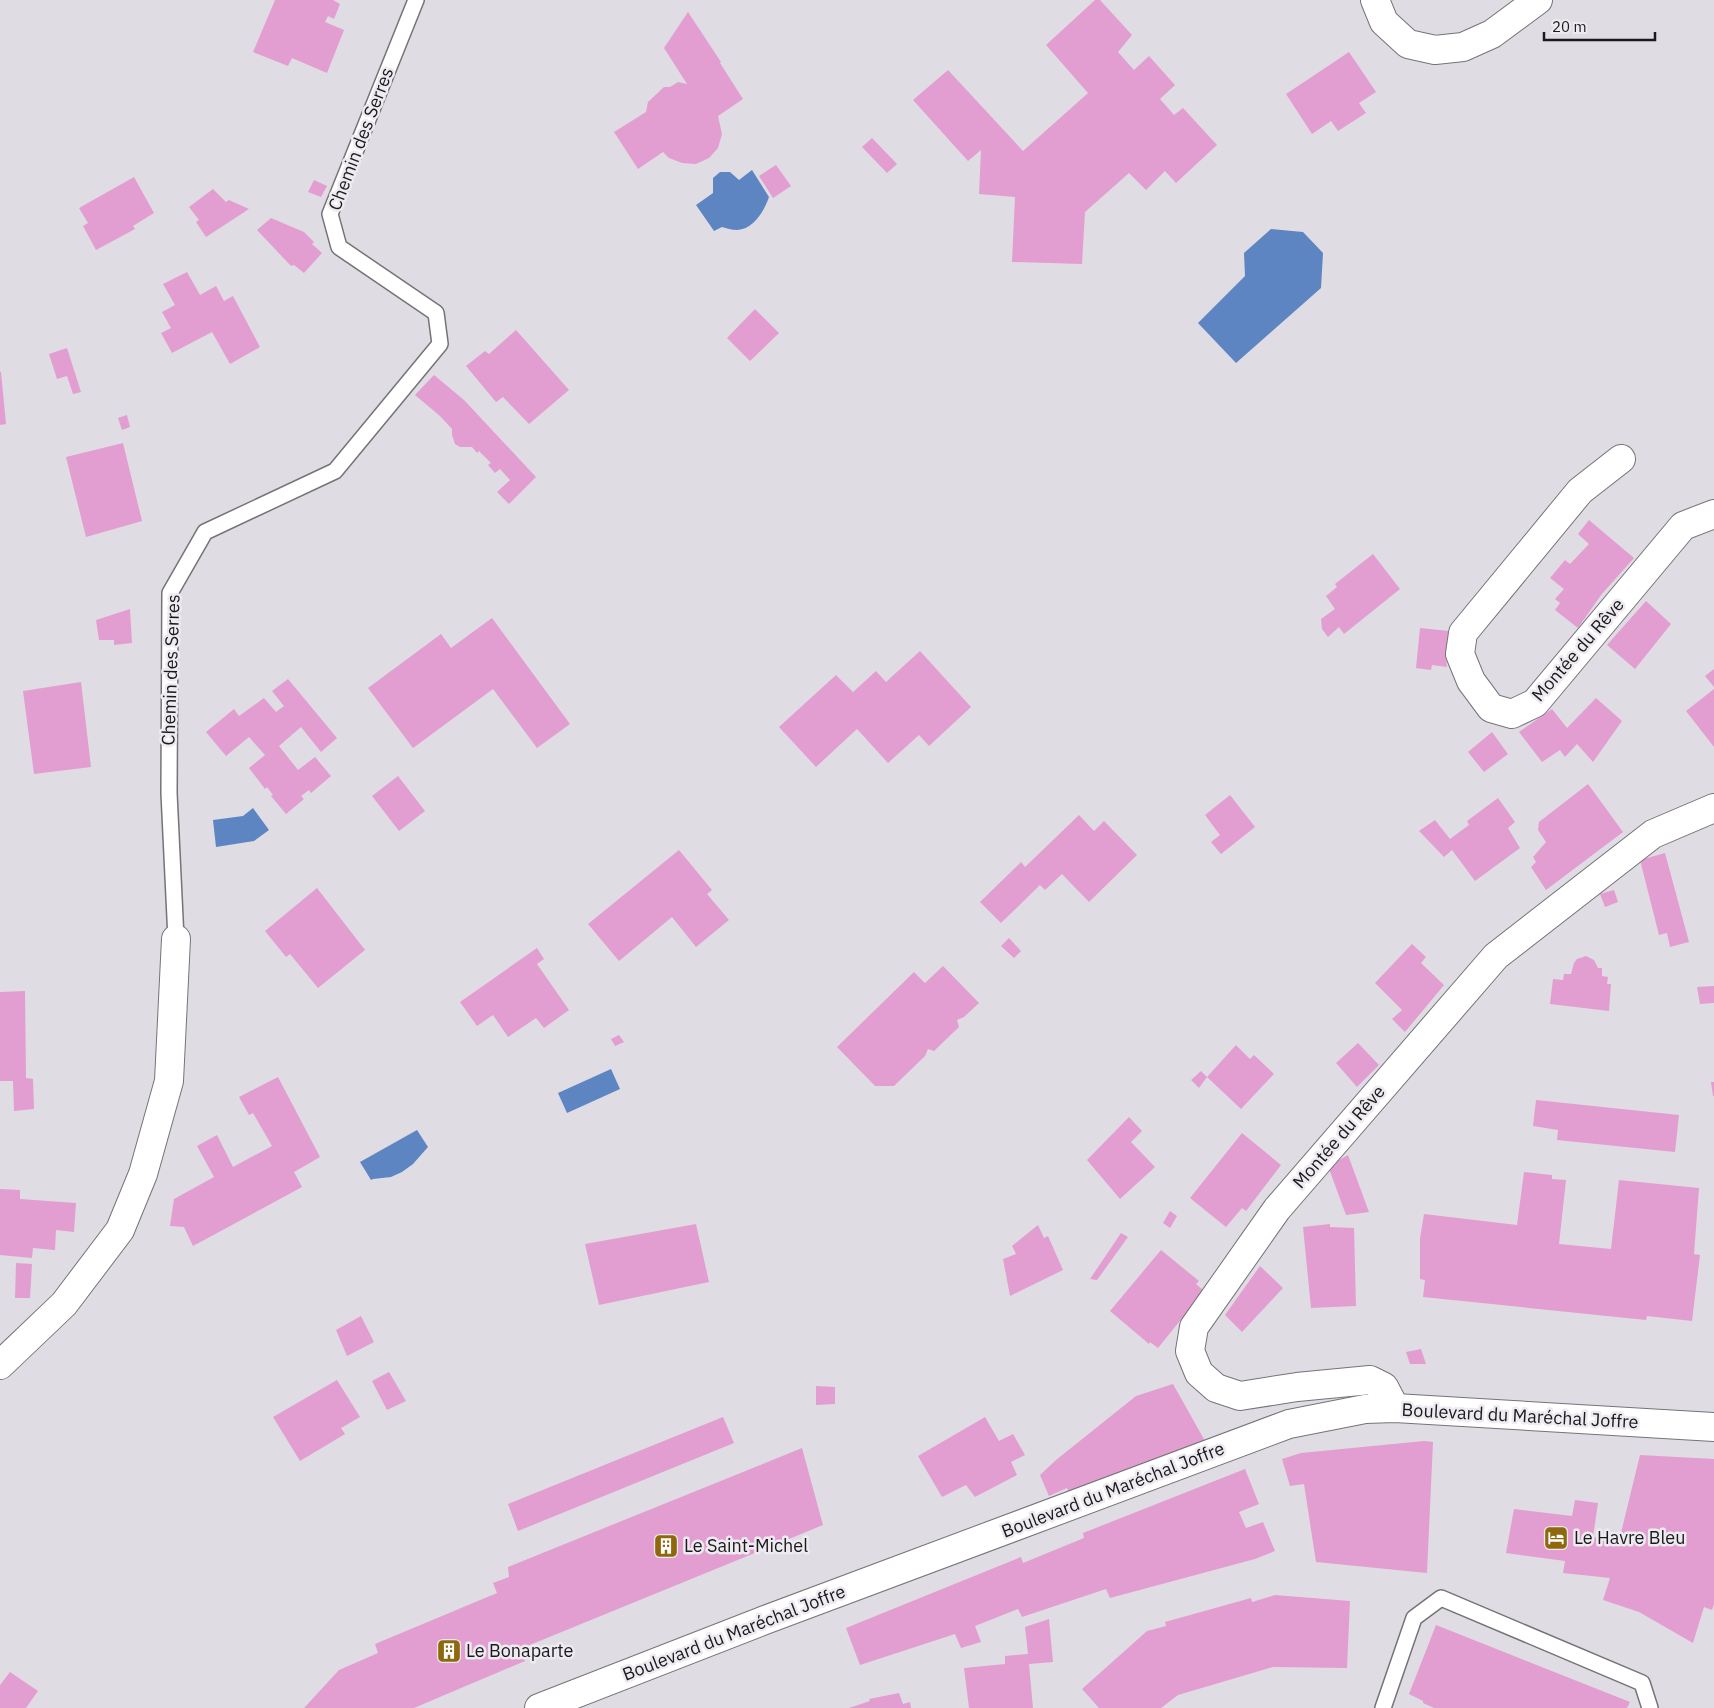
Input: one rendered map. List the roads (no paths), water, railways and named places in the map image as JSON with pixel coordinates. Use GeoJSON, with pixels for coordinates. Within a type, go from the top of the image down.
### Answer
{"type":"FeatureCollection","features":[{"type":"Feature","properties":{"kind":"street"},"geometry":{"type":"LineString","coordinates":[[1375,0],[1384,22],[1408,44],[1435,50],[1462,47],[1492,34],[1538,0]]}},
{"type":"Feature","properties":{"kind":"street","name":"Montée du Rêve"},"geometry":{"type":"LineString","coordinates":[[1621,459],[1580,491],[1463,633],[1460,654],[1471,681],[1491,708],[1512,714],[1535,703],[1683,526],[1714,514]]}},
{"type":"Feature","properties":{"kind":"street","name":"Montée du Rêve"},"geometry":{"type":"LineString","coordinates":[[1395,1408],[1384,1387],[1370,1380],[1298,1387],[1240,1396],[1216,1388],[1198,1373],[1190,1351],[1194,1327],[1277,1209],[1496,956],[1653,834],[1714,808]]}},
{"type":"Feature","properties":{"kind":"street","name":"Chemin des Serres"},"geometry":{"type":"LineString","coordinates":[[0,1365],[64,1304],[120,1230],[143,1174],[168,1080],[176,939]]}},
{"type":"Feature","properties":{"kind":"street","name":"Boulevard du Maréchal Joffre"},"geometry":{"type":"LineString","coordinates":[[539,1708],[765,1620],[1289,1424],[1365,1409],[1395,1408],[1714,1427]]}},
{"type":"Feature","properties":{"kind":"lane","name":"Chemin des Serres"},"geometry":{"type":"LineString","coordinates":[[176,939],[169,793],[170,593],[205,532],[335,471],[440,344],[436,312],[338,247],[330,214],[416,0]]}},
{"type":"Feature","properties":{"kind":"lane"},"geometry":{"type":"LineString","coordinates":[[1383,1708],[1414,1618],[1441,1598],[1642,1683],[1650,1708]]}},
{"type":"Feature","properties":{"kind":"water"},"geometry":{"type":"Polygon","coordinates":[[[752,170],[769,197],[758,218],[743,229],[735,230],[722,227],[714,231],[696,205],[713,193],[713,178],[720,172],[730,172],[739,180],[752,170]]]}},
{"type":"Feature","properties":{"kind":"water"},"geometry":{"type":"Polygon","coordinates":[[[1271,229],[1303,232],[1323,253],[1321,288],[1236,363],[1198,323],[1245,276],[1244,253],[1271,229]]]}},
{"type":"Feature","properties":{"kind":"water"},"geometry":{"type":"Polygon","coordinates":[[[253,808],[269,830],[254,841],[216,847],[213,820],[243,816],[253,808]]]}},
{"type":"Feature","properties":{"kind":"water"},"geometry":{"type":"Polygon","coordinates":[[[611,1069],[620,1089],[567,1113],[558,1093],[611,1069]]]}},
{"type":"Feature","properties":{"kind":"water"},"geometry":{"type":"Polygon","coordinates":[[[417,1130],[428,1147],[413,1164],[391,1177],[371,1180],[360,1162],[417,1130]]]}},
{"type":"Feature","properties":{"kind":"place","name":"Le Havre Bleu"},"geometry":{"type":"Point","coordinates":[1556,1538]}},
{"type":"Feature","properties":{"kind":"place","name":"Le Saint-Michel"},"geometry":{"type":"Point","coordinates":[666,1546]}},
{"type":"Feature","properties":{"kind":"place","name":"Le Bonaparte"},"geometry":{"type":"Point","coordinates":[449,1651]}}]}
